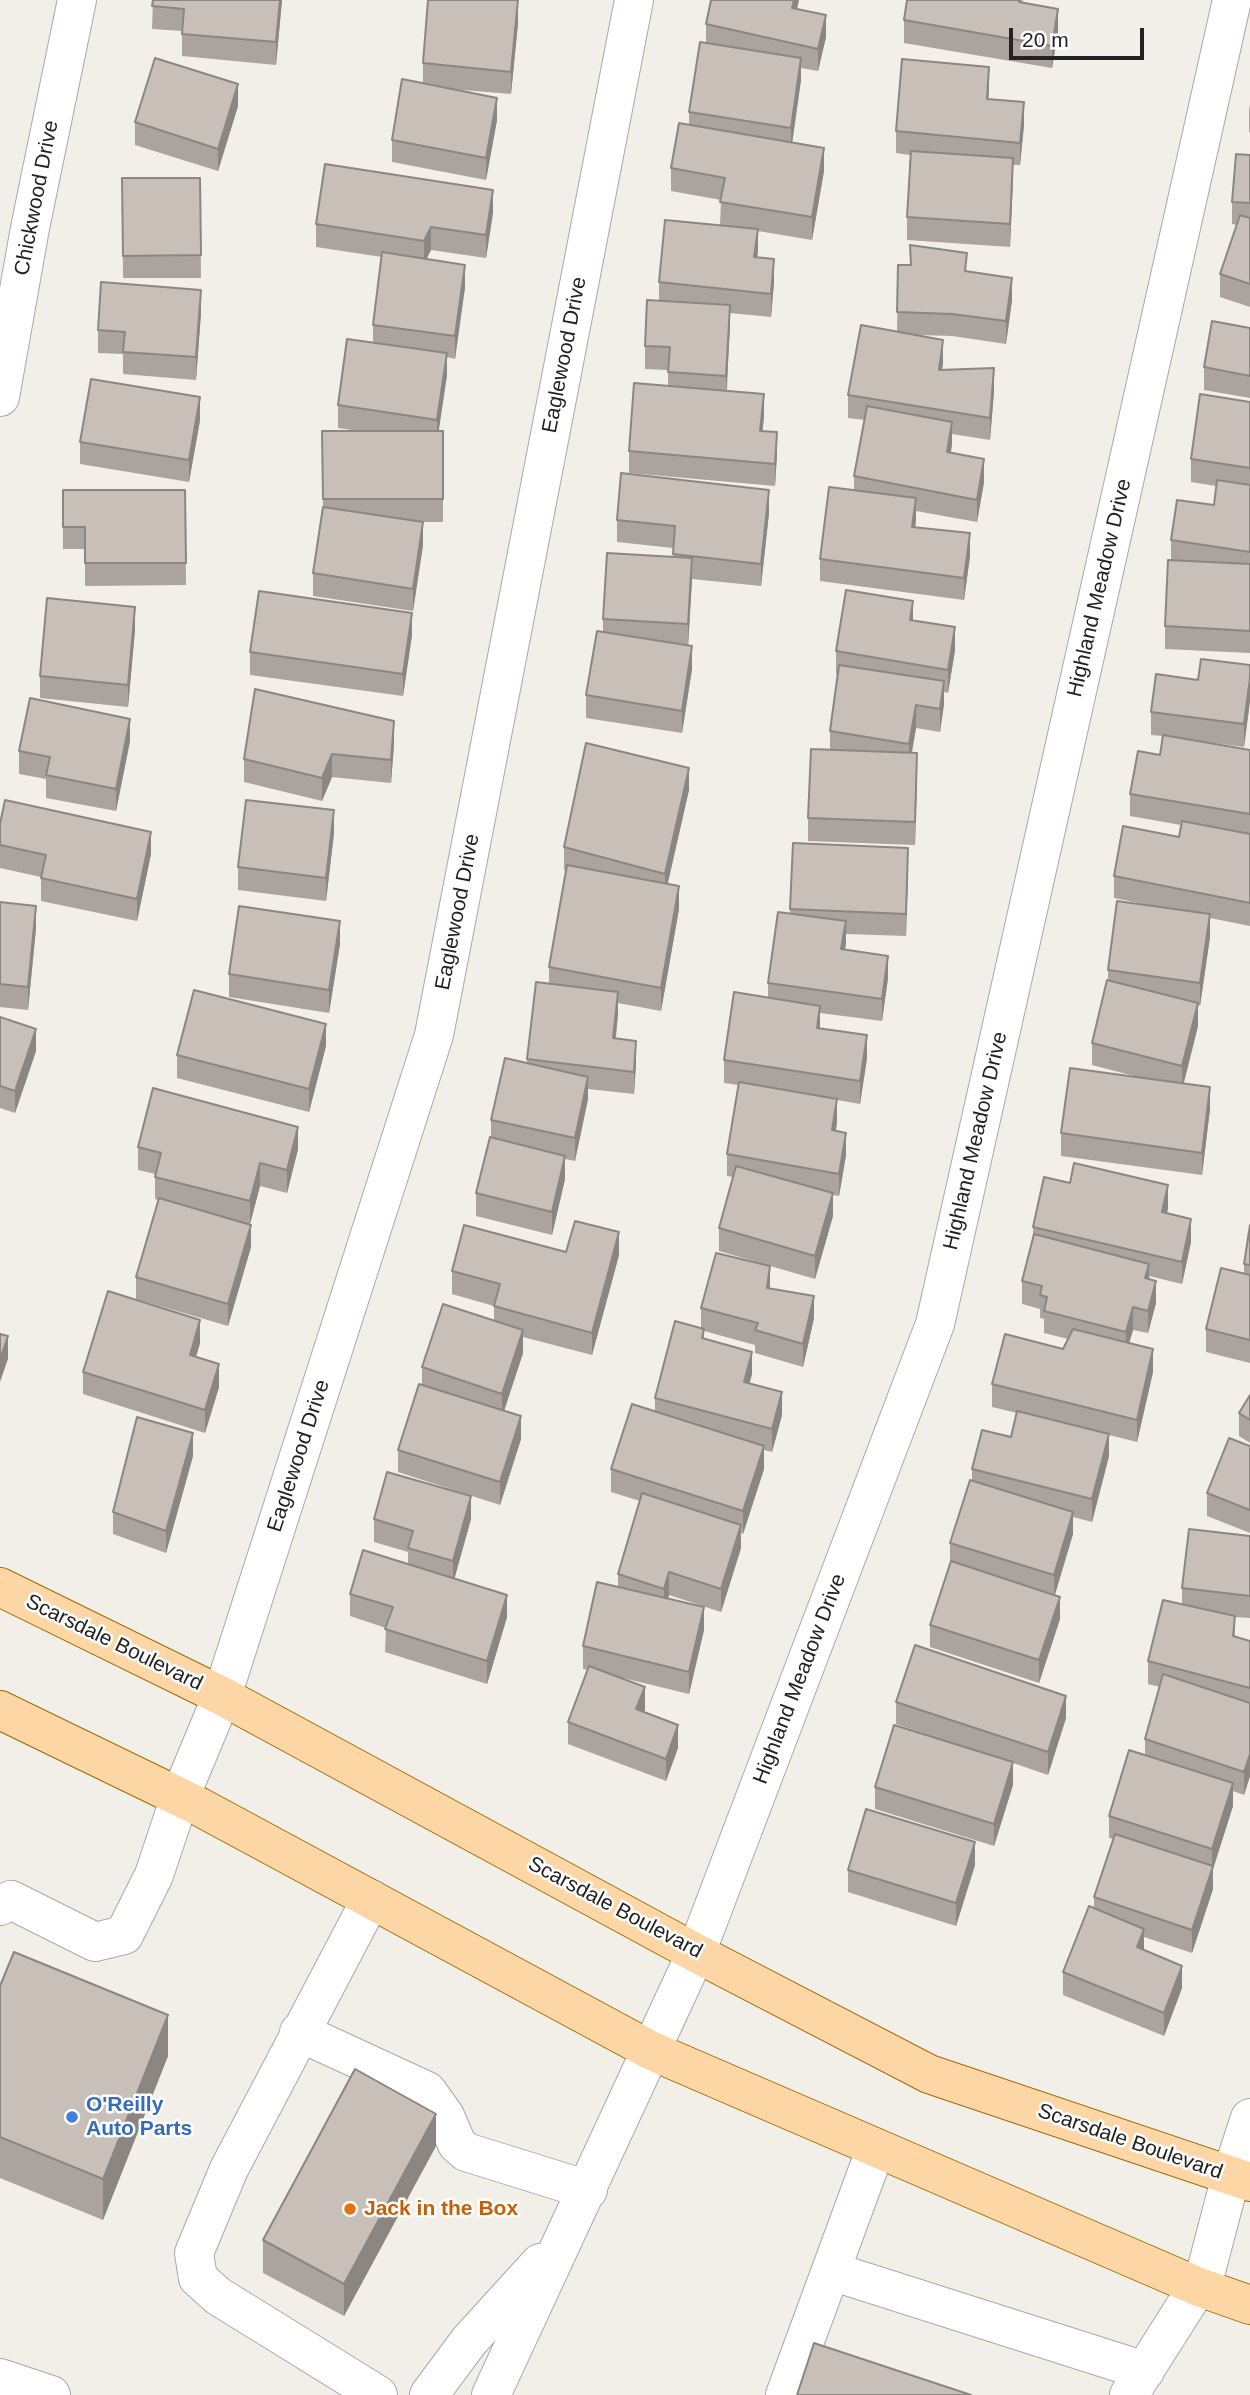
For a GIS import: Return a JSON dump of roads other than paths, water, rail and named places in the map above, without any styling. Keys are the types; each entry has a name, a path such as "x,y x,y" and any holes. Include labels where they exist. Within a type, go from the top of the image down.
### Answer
{"main road":[{"name":"Scarsdale Boulevard","path":"0,1587 222,1696 696,1953 929,2074 1240,2179"},
{"path":"0,1710 180,1797 652,2051 1199,2287 1250,2305"}],"street":[{"name":"Chickwood Drive","path":"0,397 15,223 77,0"},
{"name":"Eaglewood Drive","path":"0,1906 11,1900 95,1942 124,1935 154,1875 180,1797 222,1696 434,1035 634,0"},
{"name":"Highland Meadow Drive","path":"491,2395 696,1953 935,1324 1232,0"},
{"path":"371,1899 229,2169 194,2253 198,2278 218,2296 378,2395"},
{"path":"299,2032 427,2091 444,2116 457,2144 466,2152 588,2190"},
{"path":"831,2271 1137,2383 1199,2287 1240,2179 1250,2118"},
{"path":"785,2395 876,2147"},
{"name":"Highland Meadow Drive","path":"429,2395 469,2341 567,2233"},
{"path":"0,2378 51,2395"}],"place":[{"name":"O'Reilly Auto Parts","path":"72,2117"},
{"name":"Jack in the Box","path":"350,2209"}]}
